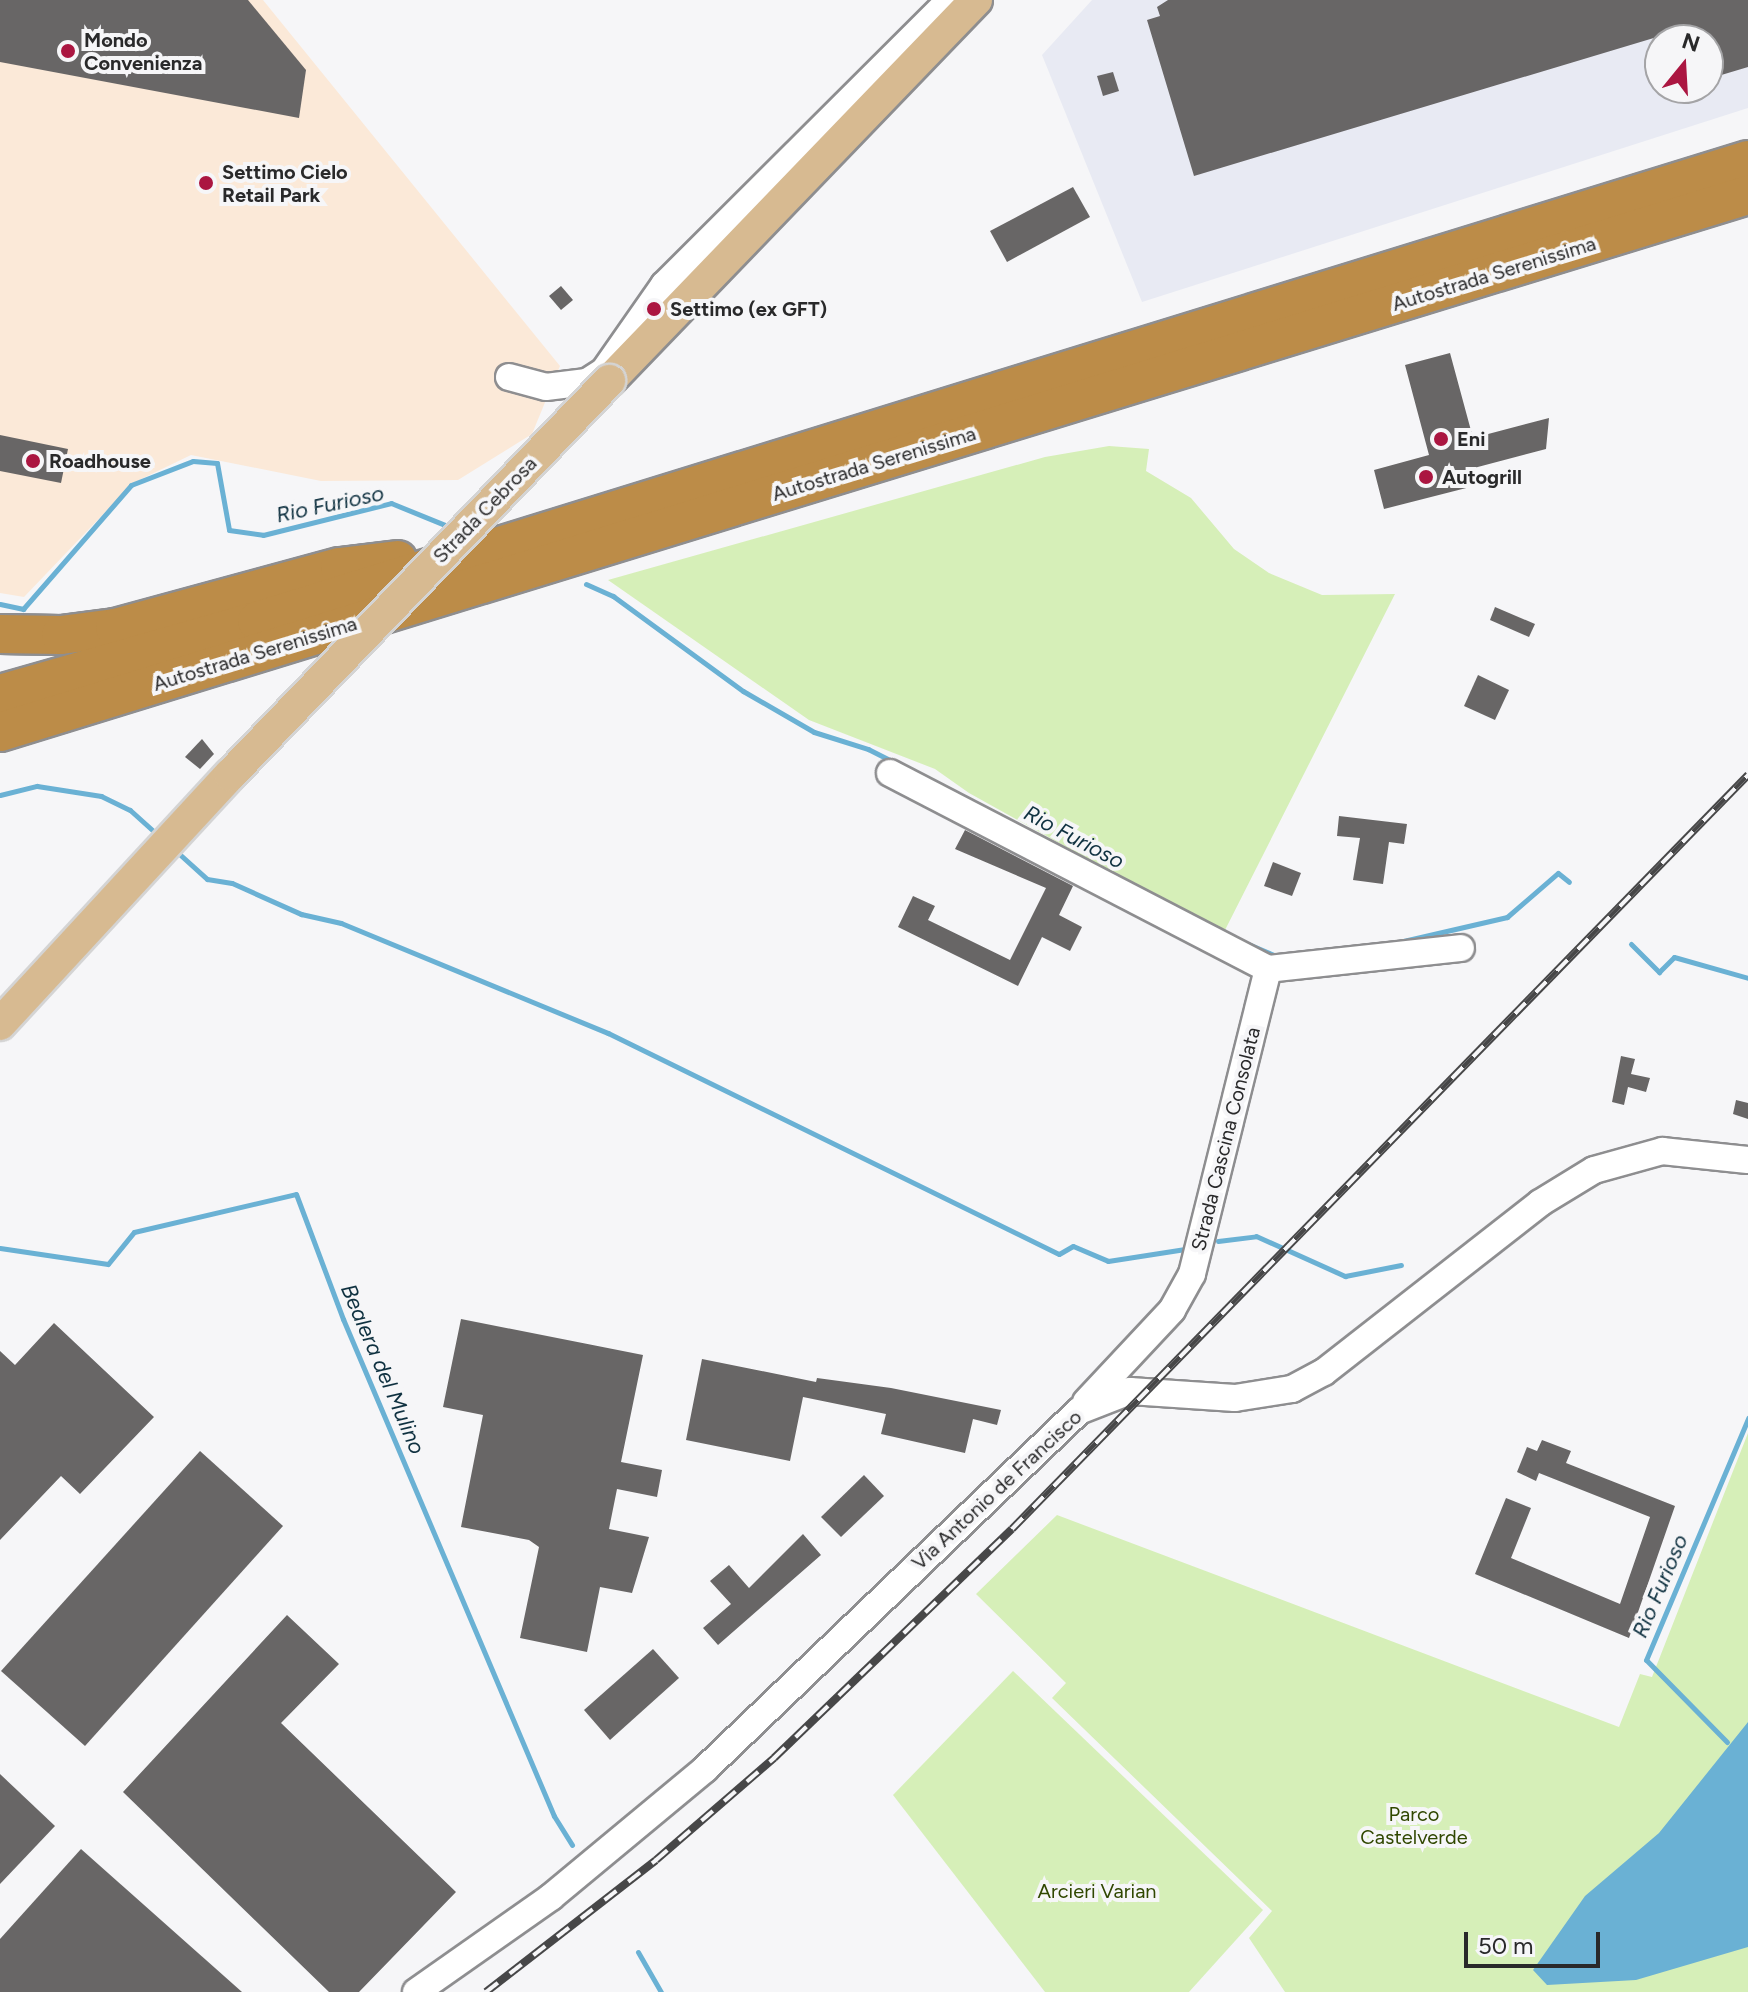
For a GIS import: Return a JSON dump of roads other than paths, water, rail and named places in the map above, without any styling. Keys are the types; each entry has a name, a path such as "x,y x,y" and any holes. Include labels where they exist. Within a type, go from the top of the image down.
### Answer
{"highway":[{"name":"Autostrada Serenissima","path":"0,694 485,551 1748,160"},
{"name":"Autostrada Serenissima","path":"0,732 1748,195"},
{"path":"0,634 61,635 115,628 340,567 485,551"}],"main road":[{"name":"Strada Cebrosa","path":"0,1024 230,775 976,0"}],"street":[{"path":"509,377 546,387 587,382 604,371 658,292 950,0"},
{"path":"909,71 916,33"},
{"path":"890,773 1268,969 1461,948"},
{"name":"Strada Cascina Consolata","path":"1079,1411 1172,1310 1192,1274 1268,969"},
{"name":"Via Antonio de Francisco","path":"416,1992 551,1897 705,1769 1079,1411 1130,1391 1235,1398 1292,1389 1324,1372 1540,1203 1594,1170 1662,1151 1748,1160"}],"water":[{"path":"1748,1722 1748,1947 1636,1980 1547,1985 1533,1970 1585,1896 1659,1833"}],"waterway":[{"name":"Rio Furioso","path":"0,604 23,609 131,485 193,461 217,463 229,530 263,535 391,503 445,525"},
{"name":"Rio Furioso","path":"586,584 613,596 743,691 814,732 868,749 951,791"},
{"path":"0,795 37,786 101,796 130,810 160,837"},
{"path":"176,851 207,879 232,883 301,914 341,923 608,1033 1059,1254 1073,1246 1108,1261 1185,1249"},
{"name":"Rio Furioso","path":"1399,942 1507,917 1558,873 1569,882"},
{"name":"Rio Furioso","path":"1248,944 1279,957"},
{"name":"Rio Furioso","path":"1631,944 1659,972 1674,957 1748,978"},
{"name":"Bealera del Mulino","path":"0,1248 108,1264 134,1232 296,1194 343,1319 554,1816 572,1845"},
{"name":"Rio Furioso","path":"1218,1241 1256,1236 1345,1276 1401,1265"},
{"name":"Rio Furioso","path":"1727,1742 1646,1660 1748,1418"},
{"name":"Bealera del Mulino","path":"638,1952 661,1992"}],"railway":[{"path":"486,1992 656,1860 774,1758 1012,1529 1748,775"}],"place":[{"name":"Mondo Convenienza","path":"68,51"},
{"name":"Settimo Cielo Retail Park","path":"206,183"},
{"name":"Settimo (ex GFT)","path":"654,309"},
{"name":"Eni","path":"1441,439"},
{"name":"Roadhouse","path":"33,461"},
{"name":"Autogrill","path":"1426,477"}],"park label":[{"name":"Parco Castelverde","path":"1414,1826"},
{"name":"Arcieri Varian","path":"1097,1891"}]}
